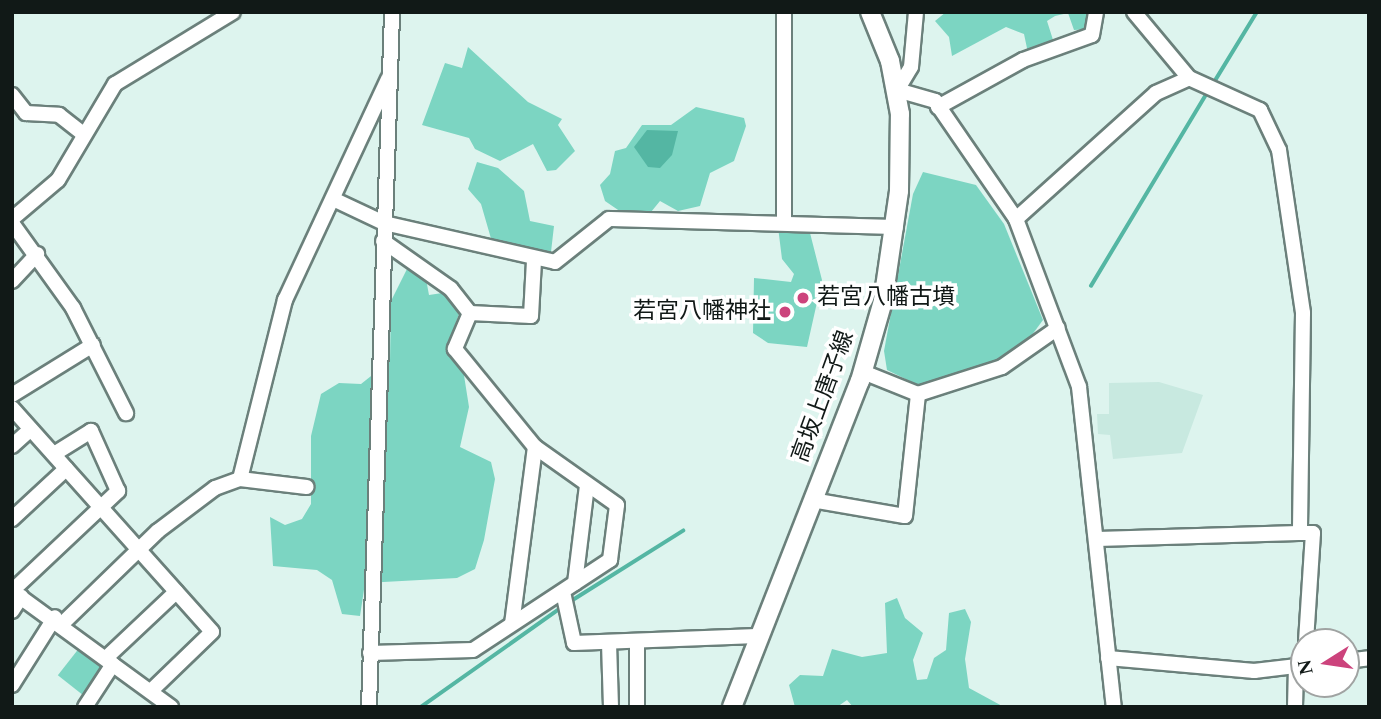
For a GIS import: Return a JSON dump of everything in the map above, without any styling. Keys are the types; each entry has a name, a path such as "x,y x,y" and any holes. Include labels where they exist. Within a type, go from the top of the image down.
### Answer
{"main road":[{"name":"高坂上唐子線","path":"732,707 757,636 863,372 896,227 902,152 897,90 870,12"}],"street":[{"path":"369,707 392,12"},
{"path":"784,12 784,223"},
{"path":"938,107 1023,60 1092,35 1096,12"},
{"path":"1134,12 1189,78 1260,110 1279,150 1303,313 1300,533"},
{"path":"126,412 93,345 37,254 12,221 58,180 81,132 132,69 227,13"},
{"path":"921,14 911,66 897,90 926,95 938,107 1016,219 1079,387 1114,707"},
{"path":"240,479 285,300 389,78"},
{"path":"1016,219 1156,93 1189,78"},
{"path":"12,95 26,113 58,115 81,132"},
{"path":"333,199 384,223 534,260 555,262 609,219 896,227"},
{"path":"383,241 451,289 470,313 531,316 534,260"},
{"path":"12,281 37,254"},
{"path":"370,653 473,650 610,560 617,505 535,447 455,349 470,313"},
{"path":"863,372 918,394 1002,367 1058,328"},
{"path":"12,395 93,345"},
{"path":"812,500 905,516 918,394"},
{"path":"12,408 212,632 151,691"},
{"path":"12,446 31,429"},
{"path":"12,611 15,593 118,491 91,431 54,454"},
{"path":"512,623 535,447"},
{"path":"12,519 66,469"},
{"path":"12,685 59,620 201,496 240,479 307,487"},
{"path":"587,485 569,588 574,643 757,636"},
{"path":"1096,539 1313,533 1307,628"},
{"path":"85,707 110,660 176,592"},
{"path":"15,593 59,620 170,707"},
{"path":"637,642 637,707"},
{"path":"608,643 611,707"},
{"path":"1108,658 1254,671 1290,667"}],"shaded area":[{"path":"946,12 1093,12 1090,29 1074,30 1068,13 1047,21 1054,43 1028,53 1024,34 1006,27 952,56 949,37 935,21"},
{"path":"468,47 528,102 562,119 558,125 575,151 556,170 547,171 533,144 500,161 475,149 469,138 422,125 445,63 462,68"},
{"path":"696,107 744,118 746,126 734,161 710,173 700,206 678,211 660,201 651,212 624,214 605,201 600,185 610,174 615,151 626,148 642,125 671,125"},
{"path":"647,130 678,131 672,155 660,168 648,167 634,147"},
{"path":"477,162 498,168 524,191 530,221 554,226 551,252 492,242 481,204 468,189"},
{"path":"923,172 976,185 1004,224 1043,320 1026,343 1003,358 922,387 887,370 884,351 913,194"},
{"path":"778,227 809,229 822,280 807,347 768,343 753,333 754,278 791,282 794,274 782,259"},
{"path":"409,265 426,279 429,295 449,292 460,311 449,342 463,369 469,407 460,447 491,462 495,479 484,540 475,569 457,578 365,583 360,616 342,614 332,580 317,570 273,566 270,517 285,525 302,519 311,504 311,436 321,394 339,383 361,384 390,361 391,301"},
{"path":"1159,382 1203,395 1182,453 1113,459 1110,435 1098,434 1097,414 1109,414 1109,383"},
{"path":"897,598 905,618 923,633 913,660 917,680 927,679 934,658 946,650 949,613 965,609 971,622 965,659 969,688 1004,707 853,707 847,700 837,707 795,707 789,685 800,675 823,676 832,649 862,657 887,653 885,603"},
{"path":"80,647 104,666 82,694 58,675"}],"waterway":[{"path":"1213,84 1257,12"},
{"path":"1091,286 1209,90"},
{"path":"568,603 683,531"},
{"path":"421,707 562,607"}],"place":[{"name":"若宮八幡古墳","path":"803,298"},
{"name":"若宮八幡神社","path":"785,312"}]}
